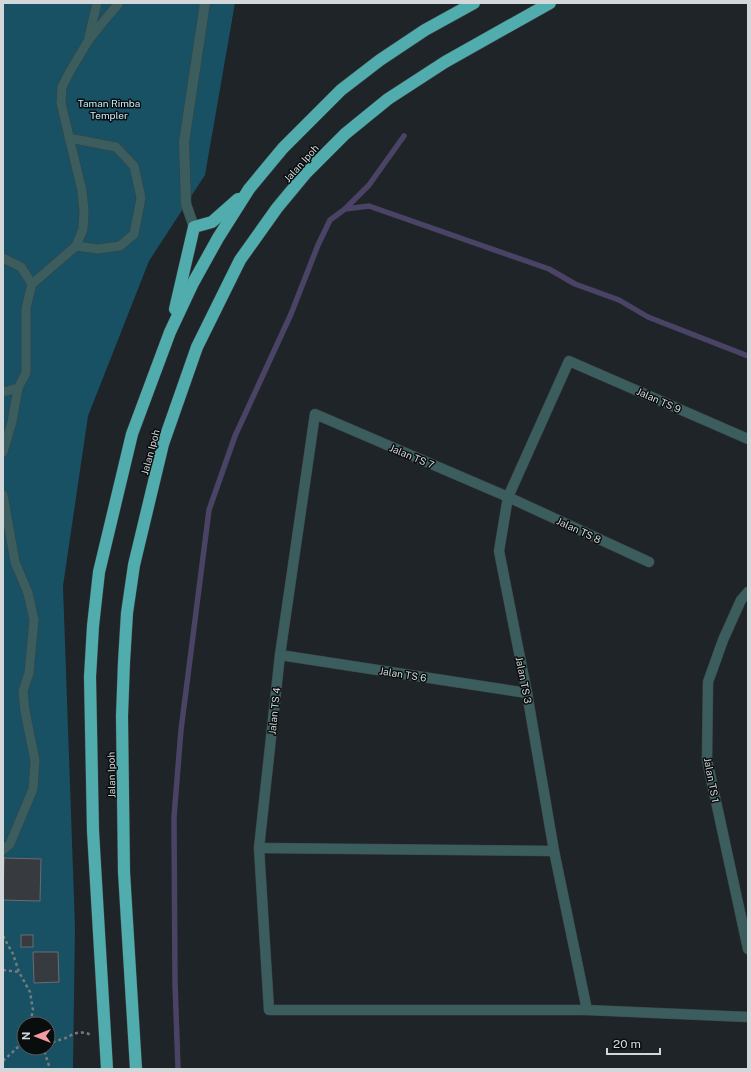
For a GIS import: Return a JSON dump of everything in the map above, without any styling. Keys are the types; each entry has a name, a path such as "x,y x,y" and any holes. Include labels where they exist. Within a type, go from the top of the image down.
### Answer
{"highway":[{"name":"Jalan Ipoh","path":"107,1069 93,831 90,677 93,626 99,572 132,434 170,332 197,276 218,238 249,189 283,148 341,90 380,60 425,30 474,3"},
{"name":"Jalan Ipoh","path":"136,1069 124,872 122,716 126,614 134,565 164,444 197,347 240,260 277,208 306,173 345,134 388,99 445,62 550,3"},
{"path":"170,332 194,227 212,222 249,189"}],"street":[{"path":"194,227 186,204 184,142 205,3"},
{"name":"Jalan TS 9","path":"569,361 748,439"},
{"name":"Jalan TS 3","path":"569,361 508,497 499,551 527,693 554,851 587,1010"},
{"name":"Jalan TS 7","path":"315,414 508,497"},
{"name":"Jalan TS 4","path":"315,414 280,655 259,848 269,1010 587,1010"},
{"name":"Jalan TS 8","path":"508,497 649,562"},
{"name":"Jalan TS 1","path":"748,592 741,600 723,640 708,682 707,760 748,949"},
{"name":"Jalan TS 6","path":"280,655 527,693"},
{"path":"259,848 554,851"},
{"path":"587,1010 748,1017"}],"lane":[{"path":"88,41 97,3"},
{"path":"3,452 12,422 18,388 26,373 26,308 32,284 76,246 83,229 84,211 82,191 61,103 62,87 88,41 119,3"},
{"path":"69,138 116,147 134,166 141,198 134,234 120,246 98,249 76,246"},
{"path":"3,258 21,267 32,284"},
{"path":"3,392 18,388"},
{"path":"3,495 15,562 28,593 34,620 29,673 23,691 25,710 35,761 33,789 10,844 3,850"}],"path":[{"path":"3,936 13,954 19,972 30,992 33,1010 32,1016"},
{"path":"3,970 19,972"},
{"path":"56,1041 63,1039 72,1034 86,1032 106,1043"},
{"path":"3,1061 16,1049"},
{"path":"48,1056 50,1069"}],"green space":[{"name":"Taman Rimba Templer","path":"3,3 235,3 205,175 149,261 88,416 63,586 75,927 73,1069 3,1069"}],"building":[{"path":"4,858 41,859 40,901 3,900"},
{"path":"21,935 33,935 33,947 21,947"},
{"path":"33,952 58,952 59,982 34,983"}],"waterway":[{"path":"345,209 369,185 404,136"},
{"path":"178,1069 175,983 174,817 181,730 209,510 235,436 291,314 318,245 330,220 345,209 369,206 549,269 575,284 619,300 648,317 748,356"}]}
